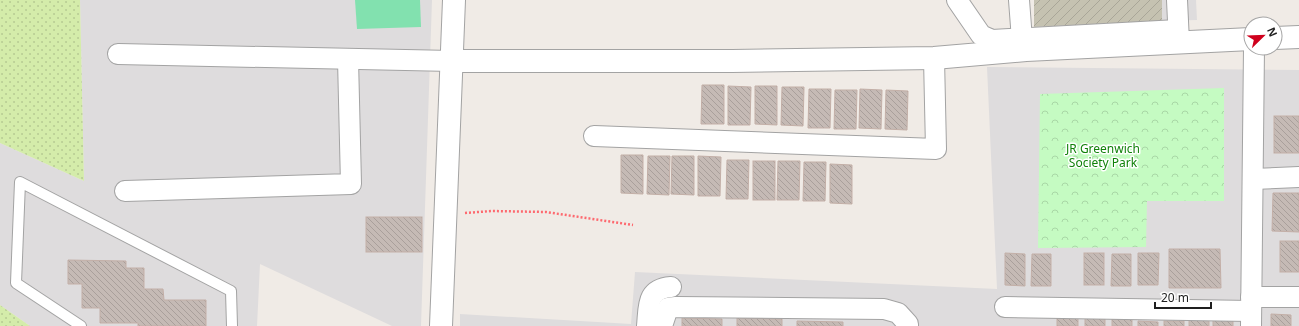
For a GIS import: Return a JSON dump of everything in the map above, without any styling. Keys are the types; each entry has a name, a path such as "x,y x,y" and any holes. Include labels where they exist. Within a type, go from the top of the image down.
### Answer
{"street":[{"path":"442,326 454,0"},
{"path":"956,0 981,35 992,40 1178,36 1243,39"},
{"path":"1019,0 1022,40"},
{"path":"1177,0 1178,36"},
{"path":"118,54 452,61 732,61 934,58 1178,36"},
{"path":"1283,38 1299,37"},
{"path":"1251,311 1254,56"},
{"path":"125,191 351,184 348,58"},
{"path":"594,136 936,148 934,58"},
{"path":"1253,179 1299,178"},
{"path":"647,326 649,303 654,292 660,288 671,287"},
{"path":"1005,307 1251,311 1299,297"},
{"path":"662,326 668,308 676,307 884,309 898,313 908,324 908,326"}],"lane":[{"path":"81,326 16,283 20,182 231,291 232,326"}],"path":[{"path":"446,211 546,212 633,225"}],"shaded area":[{"path":"80,0 432,0 421,326 392,326 260,264 257,326 30,326 0,305 0,143 84,181"},
{"path":"1034,0 1162,0 1162,21 1034,27"},
{"path":"1162,0 1196,0 1197,20 1162,21"},
{"path":"987,67 1299,70 1299,326 460,326 460,314 631,324 635,272 997,289"}],"green space":[{"path":"0,0 80,0 84,181 0,143"},
{"path":"355,0 420,0 421,27 357,29"},
{"name":"JR Greenwich Society Park","path":"1224,88 1224,201 1147,201 1146,247 1038,248 1040,94"},
{"path":"0,305 30,326 0,326"}],"building":[{"path":"702,85 724,85 724,124 701,124"},
{"path":"728,86 751,87 750,125 728,125"},
{"path":"755,86 777,86 777,125 755,124"},
{"path":"782,87 804,87 803,126 781,125"},
{"path":"809,89 831,89 830,128 808,128"},
{"path":"860,89 882,90 881,129 859,128"},
{"path":"835,90 857,90 856,129 834,129"},
{"path":"886,90 908,91 907,130 885,129"},
{"path":"1274,116 1299,116 1299,153 1274,153"},
{"path":"621,155 643,155 643,194 621,193"},
{"path":"648,156 670,156 669,195 647,194"},
{"path":"672,156 694,156 694,195 671,194"},
{"path":"698,156 721,157 720,196 698,196"},
{"path":"727,160 749,160 748,199 726,199"},
{"path":"753,161 775,161 775,200 753,200"},
{"path":"778,161 800,161 799,200 777,200"},
{"path":"804,162 826,162 825,201 803,201"},
{"path":"830,164 852,165 852,204 830,203"},
{"path":"1273,193 1299,193 1299,232 1272,231"},
{"path":"366,217 422,217 422,252 366,252"},
{"path":"1280,241 1299,241 1299,272 1280,272"},
{"path":"1169,249 1220,249 1221,288 1169,288"},
{"path":"1005,253 1025,254 1025,286 1005,285"},
{"path":"1084,253 1104,253 1104,285 1084,285"},
{"path":"1138,253 1159,253 1158,285 1138,285"},
{"path":"1032,254 1051,254 1051,286 1031,286"},
{"path":"1112,254 1131,254 1131,286 1111,286"},
{"path":"68,260 126,261 126,268 144,268 144,289 163,289 164,300 206,300 206,326 138,326 138,323 100,323 100,308 82,308 82,284 68,284"},
{"path":"1271,314 1291,315 1291,326 1271,326"},
{"path":"1085,317 1105,318 1105,326 1085,326"},
{"path":"682,318 722,319 722,326 682,326"},
{"path":"737,318 782,319 782,326 737,326"},
{"path":"1057,318 1078,318 1078,326 1057,326"},
{"path":"1112,319 1132,319 1132,326 1112,326"},
{"path":"1189,320 1209,320 1209,326 1189,326"},
{"path":"1213,320 1233,321 1233,326 1213,326"},
{"path":"797,321 843,322 843,326 797,326"},
{"path":"1138,321 1158,322 1158,326 1138,326"},
{"path":"1164,321 1184,321 1184,326 1164,326"}]}
